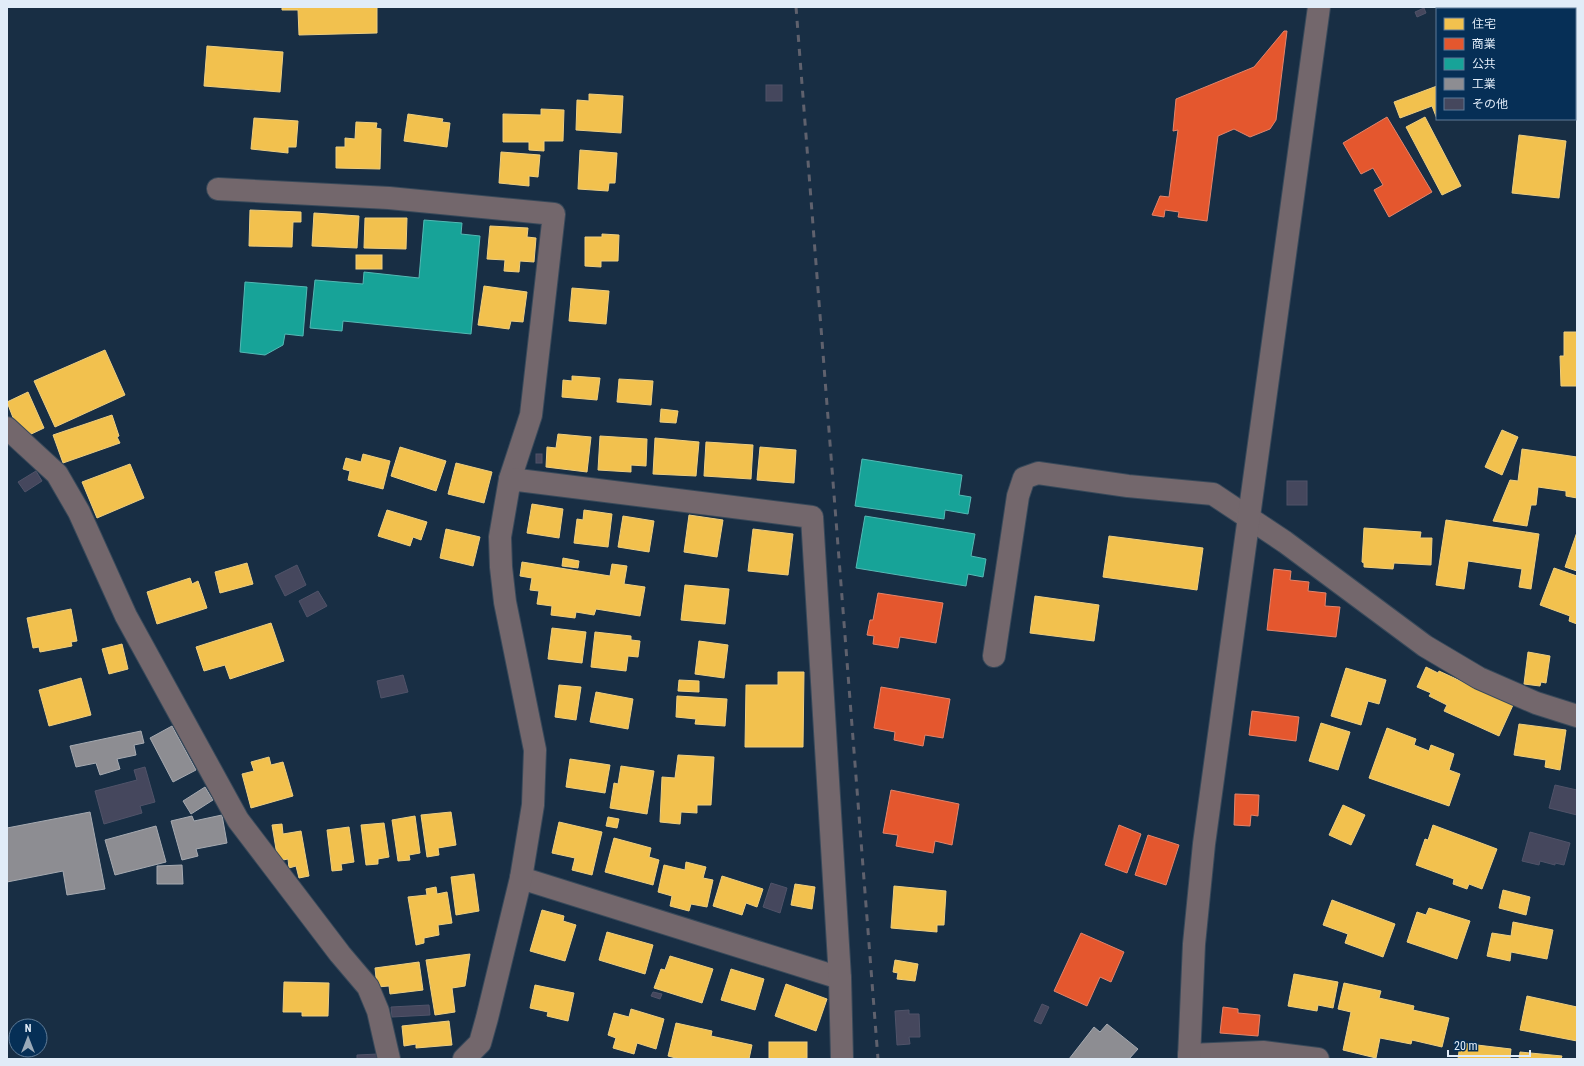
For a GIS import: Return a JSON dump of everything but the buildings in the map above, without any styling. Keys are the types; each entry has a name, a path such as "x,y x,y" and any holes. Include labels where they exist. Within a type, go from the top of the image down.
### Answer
{"street":[{"path":"1318,1059 1264,1052 1189,1057 1194,944 1204,844 1319,7"},
{"path":"218,189 389,198 554,214 531,415 510,479 500,537 501,567 505,602 535,750 533,806 521,878 480,1043 464,1059"},
{"path":"7,428 57,474 79,512 126,616 238,820 340,954 368,987 378,1011 389,1059"},
{"path":"994,656 1018,496 1024,478 1038,473 1128,486 1213,494 1285,542 1432,650 1479,678 1536,703 1577,716"},
{"path":"510,479 812,517 840,978 842,1059"},
{"path":"521,878 840,978"}],"railway":[{"path":"796,7 878,1059"}]}
